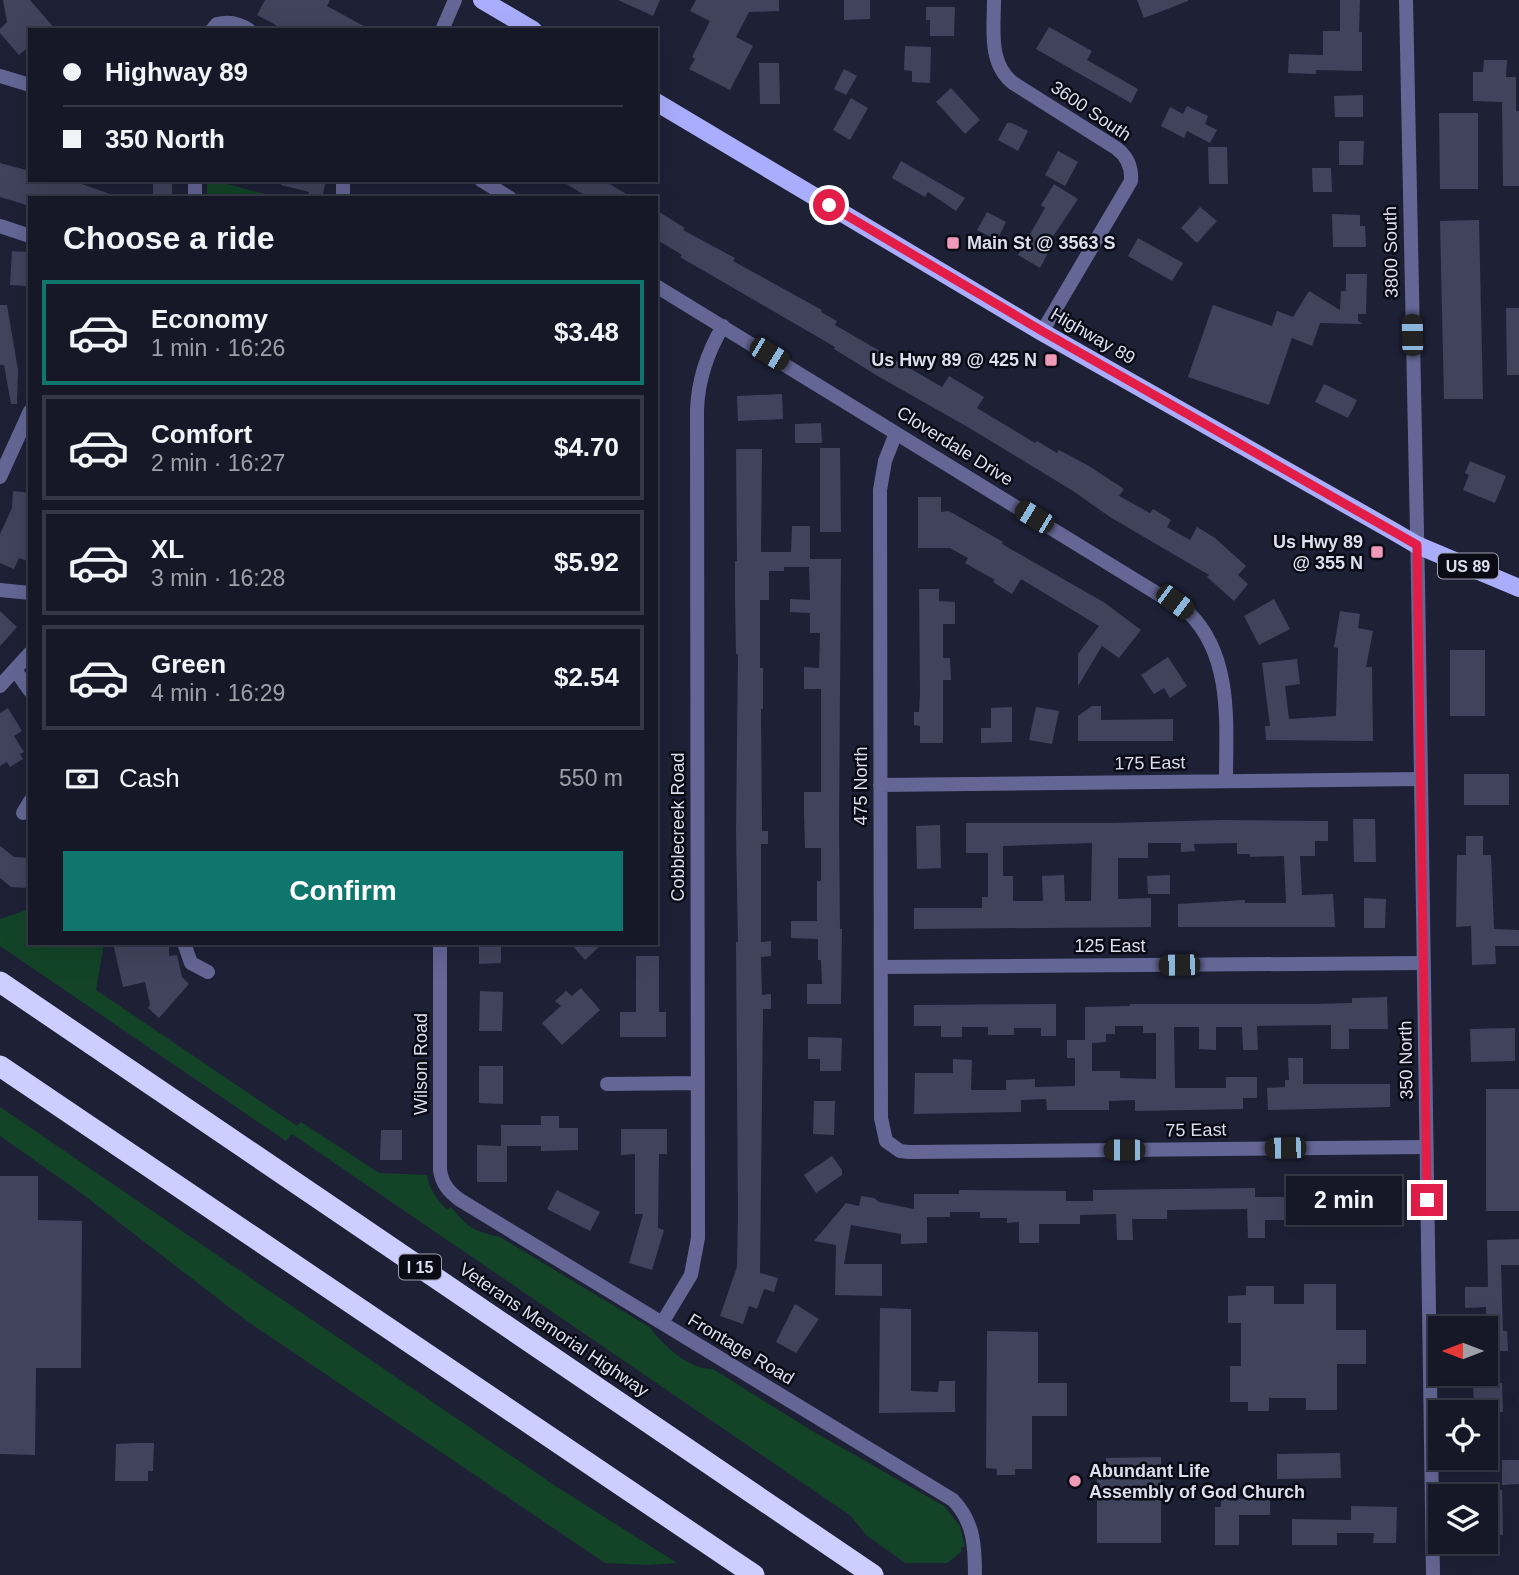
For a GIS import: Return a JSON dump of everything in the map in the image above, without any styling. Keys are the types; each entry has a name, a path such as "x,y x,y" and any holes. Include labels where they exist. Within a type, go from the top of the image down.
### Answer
{"highway":[{"name":"Veterans Memorial Highway","path":"0,982 873,1575"},
{"path":"0,1066 754,1575"}],"main road":[{"path":"482,0 530,28"},
{"name":"Highway 89","path":"658,104 1042,331 1417,545 1519,587"}],"street":[{"path":"443,28 455,0"},
{"name":"3600 South","path":"993,0 994,48 1002,72 1013,83 1116,148 1125,157 1131,175 1131,181 1042,331"},
{"name":"3800 South","path":"1406,0 1417,545"},
{"path":"215,27 237,24 245,28"},
{"path":"0,75 28,84"},
{"path":"484,182 507,196"},
{"path":"0,226 28,235"},
{"name":"Cloverdale Drive","path":"658,287 1175,602 1198,621 1216,654 1223,679 1226,781"},
{"name":"Cobblecreek Road","path":"662,1323 687,1285 697,1251 697,410 699,385 707,357 723,326"},
{"path":"0,477 28,415"},
{"name":"475 North","path":"887,1141 883,1135 881,1118 880,490 885,461 896,433"},
{"name":"350 North","path":"1417,545 1433,1575"},
{"path":"0,590 28,593"},
{"path":"0,686 28,656"},
{"path":"16,671 28,688"},
{"name":"175 East","path":"880,785 1420,779"},
{"path":"185,945 191,963 208,972"},
{"name":"Wilson Road","path":"440,945 440,1170 444,1184"},
{"name":"125 East","path":"881,967 1423,964"},
{"path":"607,1084 698,1083"},
{"name":"75 East","path":"887,1141 900,1151 909,1152 1426,1147"},
{"name":"Frontage Road","path":"444,1184 460,1200 953,1500 965,1515 973,1533 975,1575"}],"green space":[{"path":"207,182 220,182 272,196 207,196"},
{"path":"28,910 28,945 104,945 96,990 297,1126 301,1122 379,1173 427,1175 440,1202 447,1210 451,1207 472,1228 500,1237 649,1327 686,1361 713,1369 809,1429 944,1506 960,1526 965,1547 961,1547 961,1552 947,1563 905,1563 866,1535 851,1516 292,1134 286,1141 0,946 0,919"},
{"path":"0,1107 557,1487 677,1563 605,1563 247,1321 77,1190 0,1136"}],"building":[{"path":"3,0 30,0 54,28 28,28 28,48 19,55 0,33 0,29 7,22"},
{"path":"265,0 330,0 327,6 367,28 281,28 257,15"},
{"path":"618,0 660,0 653,16"},
{"path":"696,0 779,0 779,11 749,12 736,37 753,46 730,90 689,69 710,21 690,11"},
{"path":"844,0 870,0 870,19 844,20"},
{"path":"1137,0 1188,0 1188,1 1144,18"},
{"path":"1340,0 1360,0 1362,71 1316,70 1316,74 1288,73 1289,54 1323,55 1323,31 1340,31"},
{"path":"926,7 955,7 954,36 930,36 930,20 926,20"},
{"path":"1049,27 1092,51 1087,60 1138,89 1131,103 1036,49"},
{"path":"905,46 931,47 930,83 912,82 912,71 904,70"},
{"path":"1484,60 1507,60 1506,77 1516,77 1519,186 1503,186 1502,102 1473,101 1473,72 1483,72"},
{"path":"759,63 779,63 780,104 760,104"},
{"path":"844,69 857,76 846,95 834,89"},
{"path":"951,88 980,120 965,134 936,102"},
{"path":"1363,95 1363,117 1335,117 1334,96"},
{"path":"851,98 868,108 850,140 833,130"},
{"path":"1187,106 1208,116 1205,124 1217,130 1210,143 1187,131 1184,138 1161,126 1170,107 1183,114"},
{"path":"1439,113 1478,113 1478,189 1440,189"},
{"path":"1007,123 1028,131 1018,151 998,140"},
{"path":"1339,141 1364,141 1363,165 1339,165"},
{"path":"1208,147 1227,147 1228,184 1209,184"},
{"path":"1058,151 1078,162 1065,186 1045,175"},
{"path":"901,161 965,198 956,211 928,192 925,197 892,178"},
{"path":"0,163 28,170 28,182 76,182 113,195 28,196 28,205 0,197"},
{"path":"1312,168 1331,168 1332,192 1313,192"},
{"path":"153,182 172,182 172,196 153,196"},
{"path":"281,182 326,182 322,196 308,196 309,192 281,185"},
{"path":"563,182 606,182 630,196 586,196"},
{"path":"1054,184 1078,199 1046,247 1050,249 1040,268 1018,255 1045,208 1041,205"},
{"path":"1200,207 1217,221 1197,243 1181,228"},
{"path":"658,211 685,228 683,230 735,258 733,261 822,310 821,312 837,321 835,325 942,387 949,376 984,397 977,408 1035,443 1037,441 1057,453 1059,450 1089,466 1124,489 1119,496 1150,513 1153,509 1171,520 1167,527 1190,540 1197,527 1215,538 1246,566 1238,575 1248,584 1234,601 1207,577 1209,575 1110,517 1073,491 966,426 881,378 834,349 835,347 680,257 682,255 658,240"},
{"path":"987,212 1006,222 997,240 977,230"},
{"path":"1332,214 1360,215 1360,226 1365,226 1366,247 1333,247"},
{"path":"1479,220 1483,399 1444,399 1440,221"},
{"path":"1138,238 1183,263 1172,281 1128,256"},
{"path":"12,251 28,252 28,286 10,285"},
{"path":"1346,274 1367,274 1366,314 1358,314 1358,321 1363,324 1320,323 1312,346 1292,338 1269,405 1188,377 1213,305 1272,326 1277,311 1293,317 1309,291 1340,310 1341,291 1346,291"},
{"path":"0,305 7,305 18,370 17,404 11,404 4,365 0,365"},
{"path":"1506,308 1519,308 1519,375 1507,375"},
{"path":"1324,384 1357,400 1348,418 1315,402"},
{"path":"782,394 783,419 738,421 737,396"},
{"path":"821,423 822,443 795,443 795,424"},
{"path":"820,448 840,448 841,532 820,532"},
{"path":"736,449 762,449 761,552 791,552 792,526 810,526 810,559 841,559 841,1004 807,1004 807,984 822,984 818,939 791,938 791,921 817,921 817,881 821,881 821,848 805,848 804,813 804,792 821,792 821,689 804,689 804,667 819,668 820,633 810,633 810,613 790,612 790,599 810,600 809,567 784,567 784,571 769,571 769,600 760,600 760,668 763,668 762,831 768,831 768,844 761,844 761,942 771,941 771,956 761,957 762,995 771,994 771,1009 763,1009 760,1273 778,1278 774,1292 764,1289 757,1309 749,1306 743,1324 720,1316 737,1267 738,1215"},
{"path":"1470,461 1506,476 1495,503 1463,490 1469,475 1465,473"},
{"path":"13,491 28,493 28,561 19,558 14,569 0,563 0,534 12,508"},
{"path":"918,497 941,497 941,512 949,511 1003,542 1002,544 1105,603 1141,630 1119,658 1102,646 1078,686 1078,654 1099,626 1021,579 1012,594 993,582 995,580 965,563 968,558 950,548 918,548"},
{"path":"919,589 939,589 939,601 955,602 955,624 943,624 943,658 950,658 951,680 943,680 943,743 920,743 920,726 914,725 914,712 919,712 920,693"},
{"path":"1274,599 1290,629 1259,645 1244,616"},
{"path":"0,611 17,627 0,646"},
{"path":"1340,611 1360,614 1358,628 1373,631 1366,667 1372,667 1373,741 1266,740 1265,726 1270,726 1262,663 1297,659 1300,684 1285,686 1289,719 1336,716 1338,648 1334,647"},
{"path":"1450,650 1485,650 1485,716 1450,716"},
{"path":"1168,657 1187,686 1170,698 1164,688 1154,694 1141,675"},
{"path":"1092,706 1101,706 1101,720 1173,719 1173,741 1078,741 1078,716"},
{"path":"1012,707 1012,742 981,743 981,728 991,728 991,708"},
{"path":"1036,707 1059,711 1052,744 1029,740"},
{"path":"8,708 22,731 14,736 24,752 20,754 23,759 10,767 7,762 0,766 0,713"},
{"path":"1464,774 1509,774 1509,805 1464,805"},
{"path":"1353,819 1375,819 1376,862 1354,862"},
{"path":"1328,821 1328,841 1315,841 1315,856 1300,856 1302,895 1333,894 1335,927 1178,927 1178,904 1245,900 1245,903 1286,903 1284,856 1250,857 1250,854 1237,854 1237,843 1194,844 1195,851 1181,852 1181,843 1148,843 1148,858 1118,858 1118,899 1151,898 1151,927 914,929 914,908 982,908 982,897 988,897 988,853 966,853 966,823","holes":["1092,843 1091,901 1065,901 1064,875 1042,876 1043,901 1013,901 1013,876 1003,876 1003,846"]},
{"path":"940,825 941,868 917,869 916,826"},
{"path":"1466,836 1483,836 1483,855 1491,855 1494,929 1519,930 1519,946 1495,946 1496,964 1472,965 1471,926 1456,927 1457,855 1466,855"},
{"path":"0,846 14,857 28,858 28,888 11,887 0,878"},
{"path":"1170,875 1170,894 1148,894 1147,876"},
{"path":"1364,898 1386,899 1385,928 1364,928"},
{"path":"113,945 169,945 169,956 177,955 182,977 189,984 159,1018 148,1008 150,1005 145,982 123,987"},
{"path":"479,945 501,945 501,963 479,964"},
{"path":"572,945 601,945 585,960"},
{"path":"636,956 659,956 659,1012 666,1012 666,1037 620,1037 620,1012 636,1012"},
{"path":"581,988 600,1010 562,1045 542,1023 561,1006 555,1001 566,991 572,996"},
{"path":"480,991 503,992 502,1031 479,1031"},
{"path":"1387,997 1388,1029 1349,1029 1349,1049 1331,1049 1331,1025 1257,1026 1258,1050 1243,1050 1242,1027 1216,1027 1216,1050 1199,1049 1199,1027 1174,1027 1175,1088 1226,1088 1226,1077 1257,1077 1257,1098 1243,1098 1243,1109 1135,1111 1135,1100 1109,1101 1109,1110 1047,1110 1046,1099 1021,1100 1021,1112 914,1114 915,1073 953,1073 953,1059 972,1060 971,1090 1006,1090 1006,1080 1035,1079 1035,1087 1075,1086 1075,1058 1067,1058 1067,1040 1085,1040 1085,1007 1130,1004 1352,1003 1352,998","holes":["1115,1026 1143,1026 1143,1033 1156,1033 1156,1079 1120,1078 1120,1071 1092,1071 1092,1043 1106,1042 1106,1034 1115,1034"]},
{"path":"1056,1004 1056,1036 1041,1036 1041,1028 1014,1028 1014,1035 988,1035 988,1027 962,1027 962,1037 941,1037 941,1026 914,1026 914,1005"},
{"path":"1515,1028 1515,1061 1471,1062 1470,1029"},
{"path":"808,1037 842,1038 841,1071 820,1071 820,1059 808,1059"},
{"path":"1288,1058 1303,1058 1303,1084 1390,1084 1390,1107 1268,1110 1267,1088 1285,1087 1285,1080 1289,1080"},
{"path":"479,1066 503,1066 503,1104 479,1103"},
{"path":"1486,1089 1519,1089 1519,1211 1486,1211"},
{"path":"814,1101 835,1101 834,1135 813,1134"},
{"path":"541,1116 559,1116 559,1128 578,1128 578,1150 541,1151 541,1146 507,1146 507,1182 477,1182 477,1145 501,1146 501,1125 541,1125"},
{"path":"621,1129 667,1129 667,1154 659,1154 658,1228 664,1230 652,1270 629,1263 643,1214 635,1214 635,1154 621,1155"},
{"path":"381,1130 402,1130 402,1160 380,1160"},
{"path":"832,1156 842,1170 842,1175 816,1193 804,1175"},
{"path":"0,1176 38,1176 38,1220 82,1221 81,1368 36,1368 35,1455 0,1454"},
{"path":"1255,1188 1255,1197 1286,1197 1286,1188 1392,1188 1393,1211 1304,1212 1304,1220 1265,1220 1265,1238 1248,1238 1247,1209 1167,1210 1167,1219 1132,1219 1133,1240 1117,1240 1116,1214 1080,1215 1080,1224 1039,1224 1039,1243 1019,1243 1019,1222 1007,1223 1007,1218 980,1218 980,1212 950,1212 950,1217 927,1217 927,1243 901,1244 901,1234 851,1225 844,1264 882,1264 882,1296 835,1295 836,1245 814,1241 846,1203 859,1206 861,1196 914,1209 914,1194 959,1194 959,1190 1066,1191 1066,1201 1093,1201 1093,1190"},
{"path":"557,1190 600,1212 590,1231 547,1209"},
{"path":"1519,1239 1519,1265 1501,1265 1503,1331 1507,1331 1508,1351 1498,1351 1498,1316 1486,1316 1486,1307 1465,1308 1465,1287 1488,1287 1487,1240"},
{"path":"1304,1284 1336,1284 1336,1330 1366,1330 1366,1364 1337,1364 1337,1410 1306,1410 1306,1398 1269,1398 1269,1411 1248,1411 1248,1402 1230,1402 1230,1366 1241,1366 1241,1323 1228,1323 1228,1296 1246,1295 1246,1286 1274,1286 1274,1304 1304,1304"},
{"path":"795,1304 819,1319 796,1353 776,1342"},
{"path":"880,1308 911,1309 911,1391 938,1392 939,1381 955,1381 955,1412 879,1413"},
{"path":"987,1331 1038,1332 1038,1383 1067,1383 1067,1416 1032,1416 1032,1469 1015,1469 1015,1475 997,1475 997,1469 986,1468"},
{"path":"1498,1383 1502,1383 1503,1412 1498,1412 1498,1400 1474,1400 1473,1386 1498,1386"},
{"path":"154,1443 153,1471 148,1471 148,1481 115,1481 116,1444"},
{"path":"1340,1453 1341,1478 1277,1479 1277,1454"},
{"path":"1161,1457 1161,1543 1097,1543 1097,1471 1106,1471 1106,1458"},
{"path":"1502,1460 1519,1460 1519,1484 1502,1485"},
{"path":"1498,1490 1502,1490 1503,1535 1498,1535"},
{"path":"1250,1495 1270,1495 1270,1515 1239,1515 1239,1545 1215,1545 1215,1507 1221,1507 1221,1498 1250,1499"},
{"path":"1351,1506 1397,1507 1396,1543 1373,1543 1374,1533 1337,1533 1337,1545 1292,1545 1292,1519 1351,1520"}],"place":[{"name":"Main St @ 3563 S","path":"953,243"},
{"name":"Us Hwy 89 @ 425 N","path":"1051,360"},
{"name":"Us Hwy 89 @ 355 N","path":"1377,552"},
{"name":"Abundant Life Assembly of God Church","path":"1075,1481"}],"route":[{"path":"829,205 1042,331 1417,545 1427,1200"}]}
